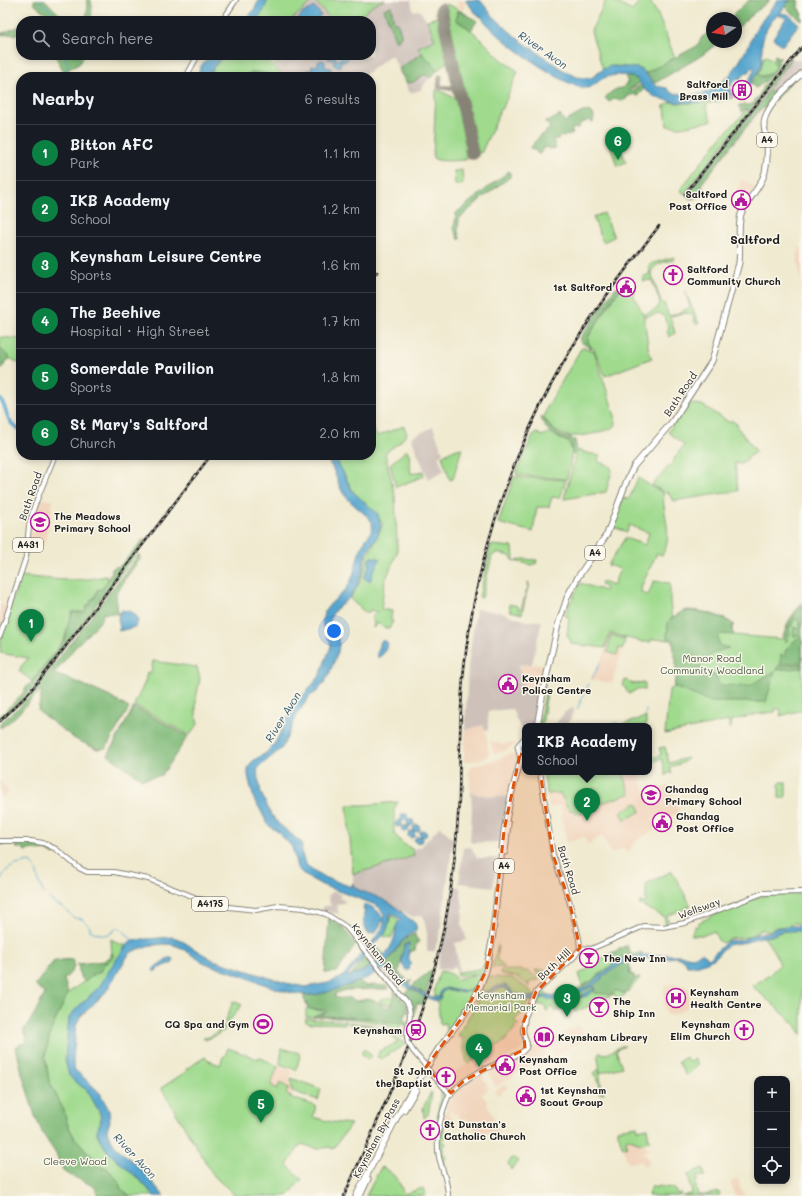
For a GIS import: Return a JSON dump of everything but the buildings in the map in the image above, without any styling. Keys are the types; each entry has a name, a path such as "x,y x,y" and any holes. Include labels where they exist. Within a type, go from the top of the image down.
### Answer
{"highway":[{"name":"Bath Road","path":"537,723 559,620 571,590 607,534 627,480 634,466 672,422 712,361 739,263 740,221 742,214 763,179 766,168 767,144 764,122 766,114 773,103 802,73"},
{"name":"A4","path":"522,742 518,746 522,755"},
{"name":"Keynsham By-Pass","path":"487,971 492,941 504,831 511,795 522,755"},
{"name":"Keynsham By-Pass","path":"360,1196 403,1112 426,1074 467,1016 487,971 496,940 510,813 522,770"},
{"name":"Keynsham By-Pass","path":"356,1196 410,1094 431,1060 475,1000"}],"main road":[{"path":"225,16 236,0"},
{"path":"189,72 195,60"},
{"name":"Bath Road","path":"0,636 26,557 31,516 53,460"},
{"name":"Bath Road","path":"541,775 547,807 553,854 569,900 579,938 580,948"},
{"name":"Keynsham Road","path":"0,841 32,841 43,843 56,849 78,868 86,872 114,872 148,879 220,906 256,910 285,906 319,912 338,921 346,927 369,954 409,1007 411,1020 408,1032 408,1042 412,1051 449,1094"},
{"name":"Wellsway","path":"580,948 591,949 643,927 663,927 685,923 763,893 802,892"},
{"name":"Bath Hill","path":"449,1094 465,1080 523,1051 526,1048 527,1044 523,1029 524,1018 536,992 575,956 580,948"},
{"path":"448,1196 446,1179 438,1152 438,1130 449,1094"}],"highlighted area":[{"path":"520,754 535,758 539,765 553,855 569,900 580,948 536,992 523,1023 525,1049 465,1080 451,1093 426,1067 464,1015 486,971 492,941 504,831"}],"shaded area":[{"path":"314,0 328,16 296,16"},
{"path":"385,0 411,0 413,11 419,10 427,20 435,40 418,47 425,57 438,70 421,88 421,90 410,93 392,56 389,56 368,72 281,72 275,66 273,60 376,60 376,16 361,16 373,5"},
{"path":"456,0 463,0 466,3 462,10 457,6 458,3"},
{"path":"788,57 792,57 791,58 794,60 802,61 802,70 767,108 765,107 757,111 761,110 702,184 705,193 690,199 680,190 756,102 764,87"},
{"path":"742,180 756,187 745,204 733,197"},
{"path":"799,248 802,248 802,281 797,254 799,254"},
{"path":"433,427 443,453 438,456 444,471 428,479 411,437"},
{"name":"The Meadows Primary School","path":"39,499 53,500 44,545 30,543 30,532 37,533 38,529 31,528"},
{"path":"0,604 8,606 1,629 0,629"},
{"path":"476,609 500,612 527,621 542,621 532,664 519,665 524,689 538,696 533,723 522,723 522,732 512,709 488,711 488,731 485,730 483,725 465,730 468,666"},
{"path":"610,634 626,639 612,683 591,680 601,663"},
{"path":"548,664 540,697 524,689 519,665"},
{"path":"572,708 574,709 569,723 556,723 565,712"},
{"path":"483,725 487,737 489,755 481,760 464,762 465,730"},
{"path":"491,740 501,745 509,743 515,744 511,748 495,754 492,749"},
{"path":"510,754 515,754 518,760 507,797 481,795 471,792 469,771 472,766 494,761"},
{"path":"544,775 640,775 645,792 669,786 680,814 653,819 656,829 637,840 627,852 624,847 612,854 602,836 588,844 584,837 566,843 561,806 549,807"},
{"path":"0,781 9,792 0,799"},
{"path":"471,792 480,795 507,797 500,842 472,843 470,841 472,810"},
{"path":"666,818 668,827 657,829 654,820"},
{"path":"440,826 452,838 452,848 440,933 434,952 427,952 427,934 423,915 413,917 378,897 356,889 353,882 353,874 414,857 412,849 421,847"},
{"path":"471,847 477,858 498,858 493,887 459,883 463,848"},
{"path":"454,886 460,887 463,908 462,925 467,940 455,943 459,970 456,970 454,967 449,970 437,969"},
{"path":"334,891 341,895 339,898 345,901 344,903 336,904 339,914 320,911 324,906 331,906 328,896"},
{"name":"Keynsham Health Centre","path":"673,983 690,989 688,1007 670,1016 669,1014 667,1015 664,1006 664,990 665,985"},
{"path":"523,1018 521,1030 525,1041 522,1050 488,1066 483,1055 505,1041"},
{"path":"579,1025 585,1039 554,1057 547,1044 548,1041"},
{"path":"541,1045 544,1045 547,1052 546,1055 496,1087 487,1070"},
{"path":"478,1058 485,1067 455,1084 451,1074"},
{"path":"278,1065 292,1071 289,1080 293,1095 292,1098 271,1085"},
{"path":"479,1074 482,1075 488,1086 487,1090 482,1095 488,1103 487,1104 493,1116 499,1135 498,1141 490,1131 480,1138 465,1117 461,1120 457,1113 453,1115 452,1111 450,1111 449,1115 455,1121 451,1125 449,1122 442,1121 449,1100 457,1088"},
{"path":"505,1084 508,1088 497,1095 495,1091"},
{"path":"637,1126 638,1129 647,1128 649,1141 643,1142 648,1149 643,1152 650,1162 644,1166 640,1161 628,1163 616,1129"},
{"path":"738,1178 741,1191 743,1191 745,1196 735,1196 730,1182"}],"green space":[{"path":"34,0 45,0 60,16 46,16 48,15 34,4"},
{"path":"86,0 91,0 91,16 87,16 88,4"},
{"path":"268,0 314,0 296,16 259,16"},
{"path":"314,0 385,0 373,5 361,16 328,16"},
{"path":"606,0 612,0 632,11 641,0 649,0 658,15 675,58 646,73 637,68 613,66 603,70 591,31"},
{"path":"749,0 770,0 742,23 742,12 736,12"},
{"path":"789,0 798,0 798,9 801,10 802,21 785,7"},
{"path":"446,4 458,9 457,21 475,33 502,60 518,71 503,108 500,109 497,119 481,153 478,152"},
{"path":"391,6 394,22 397,22 402,36 399,37 399,40 396,42 384,9"},
{"path":"459,10 477,21 471,30 456,20"},
{"path":"438,17 448,61 438,70 425,57 418,47 435,40 427,20"},
{"path":"16,28 16,34 0,34"},
{"path":"706,35 706,48 711,48 701,56 655,83 646,73 697,46 702,37"},
{"path":"422,53 438,70 430,78 423,75 414,82 407,83 400,72 400,68"},
{"path":"775,55 781,58 778,61 779,65 767,80 756,88 754,87 752,84 753,76 757,74 763,77 770,74 776,66 773,61 776,59 774,56"},
{"path":"767,56 778,64 770,74 761,76 757,74 761,69 764,57"},
{"path":"790,57 792,58 750,111 746,109 742,112 739,105 750,105 755,102 755,99 759,96 763,87"},
{"path":"58,60 82,60 79,64 67,70 67,72 64,72"},
{"path":"220,60 267,60 280,72 212,72 213,68"},
{"path":"800,72 767,108 766,107 759,110 702,183 702,195 690,199 686,195 770,90 773,93 777,91"},
{"path":"628,74 629,77 631,77 631,75 638,78 639,84 630,89 630,91 642,85 644,85 644,89 638,96 635,94 620,101 616,98 609,102 605,98 613,91 618,88 623,88 626,83 628,83 625,75"},
{"path":"436,90 458,100 467,143 465,148 466,160 444,161 433,158"},
{"path":"725,95 733,98 706,104 711,121 681,127 667,126 665,107 663,107 670,102 698,102"},
{"path":"747,110 749,112 684,194 680,190 721,137"},
{"path":"587,111 592,113 594,116 593,122 589,119 586,122 582,122 578,128 572,129 571,131 573,132 572,134 570,133 569,136 560,136 558,139 554,139 555,149 544,147 539,155 536,151 531,149 534,144 533,143 540,135 545,134 546,131 549,130 549,125 545,123 546,121 548,122 560,115 565,122 582,112"},
{"path":"617,141 626,162 617,166 610,145"},
{"path":"462,170 463,184 455,185 454,171"},
{"path":"509,171 510,177 481,199 459,219 459,240 454,229 456,213"},
{"path":"604,213 614,237 603,242 593,217"},
{"path":"674,257 673,260 658,265 651,272 661,302 664,303 669,316 683,311 690,307 685,291 699,323 696,324 692,314 682,313 670,317 675,333 669,337 667,331 669,329 665,317 659,313 645,317 645,314 657,309 660,302 652,280 643,281 642,278 650,273 648,266"},
{"path":"616,287 619,288 619,291 592,330 588,340 592,348 588,347 580,341 580,338"},
{"path":"620,289 624,291 634,290 634,296 643,314 649,353 652,358 605,376 594,349 584,343"},
{"path":"0,337 16,339 16,362 8,357 0,348"},
{"path":"582,347 594,351 615,416 616,425 596,433 580,436 566,436 554,430 544,417 546,409"},
{"path":"0,348 10,358 0,370"},
{"path":"688,403 702,405 729,422 731,420 738,425 737,427 756,451 741,464 735,463 738,491 673,501 668,492 665,493 652,485 673,462 684,445 668,432"},
{"path":"541,417 543,417 555,432 565,437 571,437 572,440 575,440 577,451 576,454 572,454 571,444 569,441 551,433 544,426"},
{"path":"404,426 407,434 400,442 385,453 395,496 397,541 397,553 385,581 381,609 392,611 391,620 393,621 389,629 383,627 379,623 373,628 374,622 371,618 378,611 375,613 372,610 366,613 350,599 360,582 365,569 367,556 383,524 353,491 337,460 376,460 376,434 377,436"},
{"path":"550,432 560,439 568,442 570,445 572,453 567,479 517,475 516,473 533,435 537,433 542,436"},
{"path":"462,448 453,479 450,480 442,456 450,451"},
{"path":"407,450 409,454 411,474 423,471 424,476 396,487 390,464"},
{"path":"576,450 600,456 598,459 599,462 610,466 612,471 606,492 564,499"},
{"path":"514,477 566,480 560,498 552,497 549,507 537,507 533,532 498,523"},
{"name":"Manor Road Community Woodland","path":"638,478 663,493 668,531 665,549 662,555 657,553 642,585 641,592 648,595 654,581 670,583 672,618 683,611 695,610 730,622 734,625 732,626 732,631 734,635 782,639 789,620 802,602 802,710 780,716 781,709 775,709 775,712 732,720 731,728 729,728 728,721 665,734 669,690 674,687 677,669 673,640 651,639 651,642 642,642 610,633 605,648 572,644 567,635 569,617 564,616 580,583 605,591 606,588 601,585 602,582 613,586 620,569 608,565 625,538 645,545 649,533 629,525 627,532 613,527 623,498 629,499"},
{"path":"144,539 146,540 33,688 0,720 0,716 23,693 26,687 31,683 62,644 65,639 68,624 73,612 85,612 87,605 90,604 91,599 94,599 98,589 101,590 109,578 109,575 112,575 112,569 120,566"},
{"path":"491,545 513,547 514,561 510,556 496,553 492,556 482,598 479,597"},
{"path":"139,554 140,559 123,580 124,582 116,594 118,614 104,613 99,623 76,646 54,674 77,682 110,697 129,708 106,748 97,749 75,739 38,711 42,690 12,720 0,728 0,723 19,707 37,687"},
{"path":"523,559 537,560 536,564 534,563 533,565 514,561"},
{"path":"21,576 74,580 106,576 108,580 101,590 98,589 94,599 85,613 72,612 64,640 32,681 20,672 21,666 28,658 0,653 2,634"},
{"path":"528,588 522,614 510,611 509,604 518,606 519,610 521,609"},
{"path":"802,605 802,628 799,621 795,618 791,627 789,628 790,632 788,640 785,642 787,627"},
{"path":"684,611 710,614 723,618 734,625 732,626 732,631 734,635 721,634 718,637 719,644 721,646 729,648 717,652 707,658 700,663 700,668 704,672 716,676 719,685 749,686 775,671 766,702 711,702 674,687 676,676 676,658 674,654 673,640 667,639 668,622"},
{"path":"794,627 801,629 802,635 793,635"},
{"path":"611,635 625,639 623,649 619,648 617,655 607,652"},
{"path":"802,637 802,662 780,664 781,654 785,657 785,651 796,639"},
{"path":"153,661 197,667 200,679 196,698 196,716 198,724 190,735 134,705 145,682 147,672 151,673"},
{"path":"802,664 802,668 776,670 778,666"},
{"path":"625,680 634,684 645,683 645,690 637,689 629,694 623,685"},
{"path":"546,689 547,691 542,723 539,723"},
{"path":"134,707 188,736 162,775 142,779 108,755"},
{"path":"646,717 646,723 626,723"},
{"path":"665,747 669,763 687,759 683,763 670,767 672,774 669,772 666,776 662,759 652,762 652,759 661,755 659,748"},
{"path":"544,775 624,775 630,794 601,803 596,788 585,792 591,812 578,814 573,810 569,810 560,793 547,794"},
{"path":"781,782 786,782 786,796 784,798 779,798 779,784"},
{"path":"398,802 394,809 394,833 402,843 412,849 414,856 353,874 347,805"},
{"path":"637,803 641,811 625,820 621,812"},
{"path":"18,842 39,845 56,852 54,855 46,850 38,851 33,849 25,851 22,847 20,849 15,847 16,843 0,845 0,843"},
{"path":"672,871 691,906 667,916 669,924 666,925 664,917 639,904 641,901 642,903 646,903 646,884"},
{"path":"802,894 802,924 793,923 789,926 777,927 769,931 765,931 763,929 748,937 729,939 722,943 718,940 714,931 704,935 691,935 695,926 697,927 699,925 697,924 726,909 762,896"},
{"path":"391,915 399,920 391,938 386,938 384,936"},
{"path":"329,918 342,927 356,944 337,972 325,973"},
{"path":"793,930 802,931 802,1035 795,1024 752,986 768,976 780,964 764,937"},
{"path":"415,933 415,936 419,942 416,943 415,950 408,953 409,943 405,944 398,972 410,982 413,980 409,984 385,965 403,941"},
{"path":"111,939 121,945 122,943 126,945 100,986 75,1010 69,1018 65,1060 69,1075 75,1082 87,1090 100,1113 101,1121 97,1135 109,1153 141,1181 154,1196 130,1196 120,1188 119,1182 106,1167 103,1169 74,1137 67,1123 64,1111 49,1081 45,1056 51,1030 68,993 96,973 99,973 105,963 112,957"},
{"path":"498,945 497,959 505,968 492,968"},
{"name":"Keynsham Memorial Park","path":"627,945 632,955 642,952 642,955 629,958 631,978 640,978 626,994 618,1000 614,994 576,1012 574,1008 565,1012 564,1008 555,1012 552,1007 546,1011 545,1005 538,1005 539,1003 529,1001 523,1010 524,1013 514,1021 518,1024 505,1041 467,1064 462,1040 464,1038 460,1038 458,1035 478,1001 471,998 446,1031 445,1023 440,1024 438,1004 434,990 440,971 449,973 457,979 476,976 511,978 516,980 537,997 542,990 546,994 556,996 583,986 579,974 588,969 586,964 595,962"},
{"path":"376,947 384,954 377,961 372,953"},
{"path":"624,947 627,948 630,956 617,960 609,957 609,955"},
{"path":"111,954 113,954 113,957 105,963 99,973 96,973 85,982 80,976 78,964 104,961"},
{"path":"366,955 373,964 361,972 350,976"},
{"name":"Cleeve Wood","path":"72,959 74,968 64,979 68,993 51,1030 45,1056 49,1081 64,1111 67,1123 74,1137 103,1169 106,1167 119,1182 120,1188 130,1196 98,1196 95,1187 64,1172 35,1116 22,1073 16,1047 20,1044 26,1043 27,1036 24,1034 24,1029 27,1027 45,994 35,985 54,961"},
{"path":"627,961 629,963 630,974 634,975 635,979 625,993 615,991 611,995 594,993 595,987 584,990 584,985 614,963"},
{"path":"485,963 483,973 466,976 457,975 457,972 480,969"},
{"path":"432,970 433,971 426,994 412,986 416,982"},
{"path":"535,970 548,970 551,975 544,981"},
{"path":"500,971 526,971 539,980 528,983 530,987 517,977 500,974"},
{"path":"360,982 366,986 388,986 389,989 345,990 335,994 335,997 350,998 356,1001 372,999 386,1007 389,1007 392,1006 394,990 407,1005 408,1012 406,1012 406,1015 402,1018 408,1023 406,1026 399,1023 392,1023 371,1018 319,1016 314,1018 314,1016 326,1013 326,1010 309,1009 304,999 304,995 314,995"},
{"path":"410,989 419,993 425,998 423,1005 417,1003 414,1015 412,1014 411,1006 405,998 406,993"},
{"path":"391,997 393,999 391,1005 379,1003 380,999"},
{"path":"233,1001 242,1005 227,1024 225,1023"},
{"path":"308,1006 313,1010 324,1011 324,1013 313,1017 306,1017 306,1009"},
{"path":"318,1017 371,1018 392,1023 401,1023 399,1028 406,1033 404,1037 400,1036 394,1029 388,1026 369,1021"},
{"path":"305,1019 346,1021 346,1024 312,1024 306,1022"},
{"path":"349,1022 372,1025 391,1031 397,1039 406,1044 381,1059 379,1057 378,1058 378,1052 397,1043 393,1038 383,1030 349,1024"},
{"path":"223,1025 226,1028 223,1032 222,1031 206,1040 203,1038 214,1034"},
{"path":"621,1046 625,1046 616,1050 622,1067 600,1073 599,1053 607,1054"},
{"path":"228,1048 258,1059 259,1057 278,1066 271,1085 277,1089 280,1083 289,1088 286,1094 292,1098 316,1106 313,1117 331,1122 351,1124 333,1149 329,1147 318,1149 301,1144 287,1165 302,1179 288,1196 236,1196 214,1176 161,1088 205,1057 209,1061 220,1065"},
{"path":"282,1048 299,1053 300,1056 296,1070 280,1064"},
{"path":"364,1049 372,1056 368,1060 361,1053"},
{"path":"686,1057 689,1062 695,1059 698,1065 686,1076 678,1062"},
{"path":"599,1069 601,1085 604,1093 599,1093 598,1088 600,1085 594,1073"},
{"path":"291,1078 321,1089 318,1100 292,1091"},
{"path":"431,1092 428,1115 424,1118 423,1108"},
{"path":"440,1092 444,1092 444,1101 441,1116 437,1117 440,1099"},
{"path":"442,1124 444,1131 443,1133 446,1137 443,1140 446,1144 442,1147 445,1151 443,1153 447,1157 444,1160 446,1165 442,1161 440,1151"},
{"path":"637,1126 638,1130 647,1128 649,1141 641,1143 627,1138 625,1142 627,1143 626,1147 622,1146 617,1129"},
{"path":"513,1157 518,1161 511,1170 508,1163"},
{"path":"383,1167 397,1178 404,1194 423,1188 426,1196 366,1196 380,1169"},
{"path":"703,1168 705,1176 697,1177 698,1181 695,1182 698,1195 719,1192 720,1196 682,1196 692,1193 688,1174"},
{"path":"651,1186 656,1188 657,1186 674,1188 677,1194 680,1193 681,1196 648,1196"}],"water":[{"path":"259,0 268,0 263,12 259,16 249,16 254,10"},
{"path":"465,0 480,0 493,16 517,38 563,70 577,77 591,78 605,68 611,66 637,68 644,72 656,86 667,88 672,93 689,95 710,91 728,77 748,47 760,23 778,0 790,0 780,13 788,14 799,24 782,46 773,38 786,18 778,15 765,32 762,44 761,67 747,89 743,93 740,95 731,96 724,94 717,98 699,103 674,102 655,97 644,89 637,79 623,75 603,78 588,88 576,86 562,80 529,59 498,35 481,16 479,17","holes":["754,67 755,68 743,93 736,95 727,92 732,92 732,90 728,88 732,85 731,83 742,77"]},
{"path":"315,7 321,15 300,16 303,13"},
{"path":"206,60 220,60 213,68 212,72 209,72 209,69 207,72 199,72"},
{"path":"321,60 325,61 325,67 331,68 331,72 305,72 308,70 311,71 312,66 318,66 318,62"},
{"path":"334,60 347,60 344,62 341,61 340,66 337,67 333,64"},
{"path":"327,460 337,460 353,492 378,514 381,525 377,538 365,556 363,571 356,588 348,599 335,610 330,618 330,625 338,638 339,645 338,652 328,677 318,691 310,696 298,713 282,748 259,767 257,771 261,793 271,814 279,824 302,843 302,854 305,862 310,868 325,877 351,887 353,883 354,887 357,889 393,905 415,923 416,930 403,940 384,965 411,986 427,995 434,997 439,997 441,990 446,988 461,991 475,989 486,992 497,986 505,985 510,988 514,994 520,994 521,996 537,997 549,995 560,997 566,996 588,986 617,962 632,957 642,955 679,955 693,957 702,953 709,959 727,941 742,940 756,934 770,932 776,928 788,926 802,926 802,931 782,931 747,942 727,945 715,958 696,966 687,966 685,960 675,957 662,959 649,958 623,963 605,975 594,985 569,999 576,998 596,988 587,996 578,998 572,1003 566,1000 558,1001 543,998 536,1001 510,999 510,994 504,988 490,992 492,997 500,997 499,999 491,998 489,993 471,990 462,993 447,989 442,992 440,999 436,1001 408,988 382,969 371,976 340,988 323,993 302,995 275,988 208,964 174,945 157,945 133,951 129,954 105,993 80,1017 76,1026 73,1062 75,1070 100,1093 109,1110 110,1121 107,1131 115,1146 141,1169 164,1196 154,1196 141,1181 109,1153 100,1140 97,1131 101,1121 100,1113 87,1090 75,1082 69,1075 65,1060 69,1018 75,1010 100,986 126,946 132,940 173,937 181,940 213,960 286,983 305,987 328,983 341,978 371,944 383,927 384,921 382,921 375,933 368,934 364,922 364,904 375,909 383,919 384,915 381,909 376,905 322,885 304,875 297,868 292,847 278,832 268,825 254,800 248,776 250,764 266,753 275,743 294,706 319,677 331,646 322,621 324,613 326,609 343,593 352,579 360,550 372,529 372,522 343,493","holes":["390,913 401,919 391,946 382,958 362,972 348,977 349,973 366,953 385,934 388,927"]},
{"path":"372,557 379,558 380,560 373,572 371,580 366,580 364,578 369,566 369,559"},
{"path":"122,610 134,613 138,621 135,627 118,630 120,628 118,619 119,613"},
{"path":"381,641 386,641 388,644 383,654 378,658 377,653 379,643"},
{"path":"402,814 407,814 408,819 405,821 402,820"},
{"path":"409,819 413,820 414,824 408,826 407,822"},
{"path":"398,820 402,820 402,826 397,827 395,824"},
{"path":"404,825 408,826 408,831 403,832 401,829"},
{"path":"415,825 419,825 420,830 418,832 414,831 413,827"},
{"path":"423,830 427,835 421,837 421,842 416,843 414,840 417,836 420,837 420,832"},
{"path":"410,831 414,831 415,836 411,838 408,836"},
{"path":"407,943 409,943 408,956 412,964 408,971 402,963 403,951"},
{"path":"168,958 173,959 173,963 153,971 155,967"}],"waterway":[{"path":"40,0 41,3 51,10 53,16"},
{"path":"66,60 68,66 66,72"},
{"path":"0,399 4,405 10,422 16,427"},
{"path":"592,678 601,662"},
{"path":"577,709 589,684"},
{"path":"645,716 646,710"},
{"path":"0,884 7,870 19,864 30,862 36,869 43,892 53,902 64,908 74,918 82,919 92,931 108,935 118,927 132,940"}],"taxiway":[{"path":"440,77 439,87 451,88 458,86"},
{"path":"469,135 467,150 469,156 473,154"}],"runway":[{"path":"441,9 473,154"}],"railway":[{"path":"685,194 802,47"},
{"path":"344,1196 389,1096 415,1029 427,995 445,923 457,829 461,701 464,668 470,623 479,578 491,534 521,448 540,406 561,366 602,301 659,226"},
{"path":"0,721 26,696 46,672 207,460"}],"place":[{"name":"Saltford Brass Mill","path":"742,90"},
{"name":"St Mary's Saltford","path":"618,160"},
{"name":"Saltford Post Office","path":"741,200"},
{"name":"Saltford Community Church","path":"673,275"},
{"name":"1st Saltford","path":"626,287"},
{"name":"The Meadows Primary School","path":"40,522"},
{"name":"Bitton AFC","path":"31,642"},
{"name":"Keynsham Police Centre","path":"508,684"},
{"name":"Chandag Primary School","path":"651,795"},
{"name":"IKB Academy","path":"587,821"},
{"name":"Chandag Post Office","path":"662,822"},
{"name":"The New Inn","path":"589,958"},
{"name":"Keynsham Health Centre","path":"676,998"},
{"name":"The Ship Inn","path":"599,1007"},
{"name":"Keynsham Leisure Centre","path":"567,1017"},
{"name":"CQ Spa and Gym","path":"263,1024"},
{"name":"Keynsham","path":"416,1030"},
{"name":"Keynsham Elim Church","path":"744,1030"},
{"name":"Keynsham Library","path":"544,1037"},
{"name":"Keynsham Post Office","path":"505,1065"},
{"name":"The Beehive","path":"479,1067"},
{"name":"St John the Baptist","path":"446,1077"},
{"name":"1st Keynsham Scout Group","path":"526,1096"},
{"name":"Somerdale Pavilion","path":"261,1123"},
{"name":"St Dunstan's Catholic Church","path":"430,1130"}],"district":[{"name":"Saltford","path":"755,240"}],"water label":[{"name":"River Avon","path":"543,50"},
{"name":"River Avon","path":"283,717"},
{"name":"River Avon","path":"135,1156"}]}
